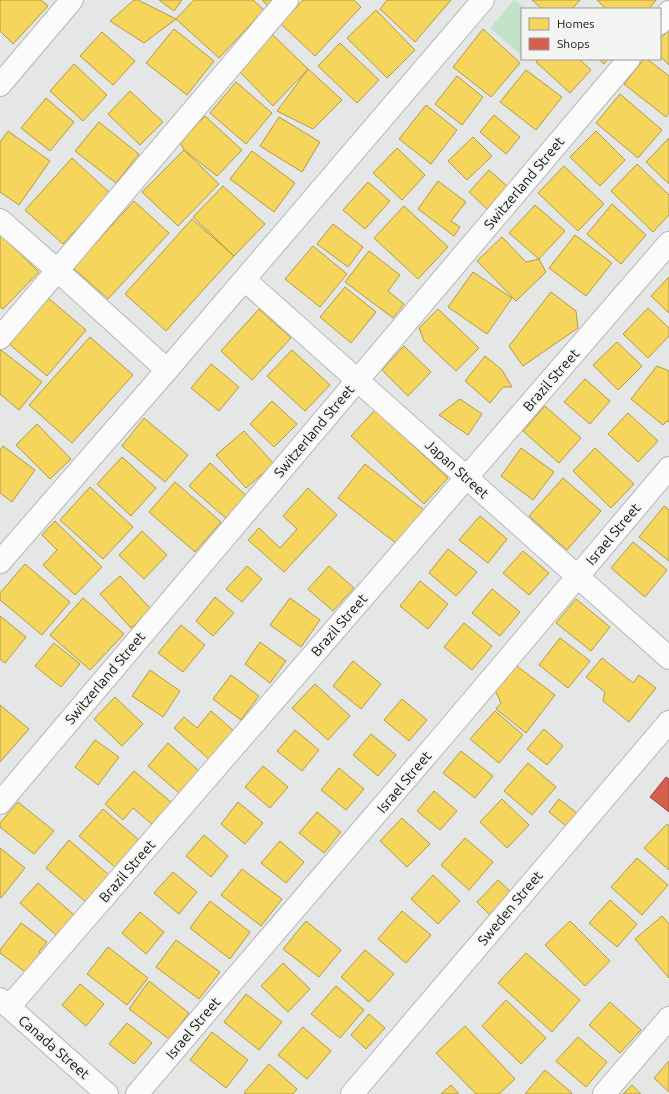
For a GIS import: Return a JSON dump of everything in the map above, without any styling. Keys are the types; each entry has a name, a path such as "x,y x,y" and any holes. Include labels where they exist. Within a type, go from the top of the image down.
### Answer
{"street":[{"path":"0,84 72,0"},
{"path":"0,338 286,0"},
{"path":"0,562 245,280 483,0"},
{"path":"661,21 669,12"},
{"name":"Switzerland Street","path":"0,803 628,60"},
{"path":"0,220 167,370"},
{"name":"Brazil Street","path":"5,1004 467,478 669,243"},
{"name":"Japan Street","path":"245,280 669,658"},
{"name":"Israel Street","path":"137,1094 578,577 669,468"},
{"name":"Sweden Street","path":"352,1094 669,722"},
{"name":"Canada Street","path":"5,1004 107,1094"},
{"path":"604,1094 669,1018"}],"green space":[{"path":"514,0 525,8 521,8 521,55 490,28"}],"building: Homes":[{"path":"0,0 41,0 48,6 13,44 0,31"},
{"path":"134,0 138,0 176,19 144,43 110,21"},
{"path":"159,0 182,0 174,11"},
{"path":"194,0 253,0 264,10 219,58 176,19"},
{"path":"262,0 277,0 270,8"},
{"path":"303,0 354,0 361,7 315,56 281,24"},
{"path":"387,0 451,0 415,42 380,9"},
{"path":"532,0 580,0 573,8 541,8"},
{"path":"597,0 656,0 650,8 605,8"},
{"path":"376,10 415,50 387,78 347,38"},
{"path":"174,29 214,61 187,95 146,63"},
{"path":"483,29 520,63 491,97 453,67"},
{"path":"669,30 669,65 661,57 661,38"},
{"path":"102,32 135,61 113,85 80,56"},
{"path":"273,35 308,69 273,106 237,69"},
{"path":"340,43 379,80 357,103 318,66"},
{"path":"538,60 580,60 591,70 570,93 536,62"},
{"path":"599,60 607,60 604,64"},
{"path":"643,60 648,60 669,76 669,113 666,117 624,84"},
{"path":"74,64 107,95 83,121 50,91"},
{"path":"308,69 342,100 313,129 277,111"},
{"path":"526,70 562,97 536,130 500,102"},
{"path":"457,76 483,97 462,125 435,104"},
{"path":"236,82 272,113 246,144 210,113"},
{"path":"130,91 163,122 140,145 108,114"},
{"path":"620,94 662,130 638,158 596,123"},
{"path":"46,98 74,122 50,151 21,128"},
{"path":"426,105 457,130 431,164 399,139"},
{"path":"494,115 520,137 506,154 480,132"},
{"path":"205,116 242,150 217,176 184,150 180,142"},
{"path":"279,117 320,142 302,172 260,146"},
{"path":"99,122 139,154 116,183 75,151"},
{"path":"8,131 50,161 19,205 0,192 0,142"},
{"path":"596,131 625,160 600,186 570,157"},
{"path":"473,137 492,156 467,180 448,161"},
{"path":"669,138 669,184 646,162"},
{"path":"397,148 425,175 402,200 373,173"},
{"path":"184,150 219,184 178,226 142,192"},
{"path":"252,151 295,183 274,212 230,179"},
{"path":"72,158 110,193 63,244 25,210"},
{"path":"637,164 669,195 669,215 653,232 611,191"},
{"path":"564,166 604,204 578,231 538,193"},
{"path":"489,170 507,186 487,209 469,192"},
{"path":"438,181 466,202 451,221 460,227 454,236 418,209"},
{"path":"368,182 390,201 365,229 343,210"},
{"path":"223,186 265,224 234,256 193,217"},
{"path":"134,201 169,233 108,299 73,268"},
{"path":"612,204 646,235 621,264 587,234"},
{"path":"535,205 565,231 539,259 509,233"},
{"path":"404,206 448,247 418,279 374,238"},
{"path":"192,219 234,256 166,331 125,294"},
{"path":"333,224 363,247 348,267 317,244"},
{"path":"0,234 39,272 3,309 0,307"},
{"path":"575,235 612,263 586,296 549,268"},
{"path":"502,237 526,262 539,259 546,272 516,301 477,261"},
{"path":"313,246 347,274 320,307 285,279"},
{"path":"369,251 400,275 388,291 404,304 393,318 345,282"},
{"path":"473,272 512,298 487,334 448,307"},
{"path":"669,277 669,313 651,296"},
{"path":"345,287 376,312 351,343 320,317"},
{"path":"551,292 576,311 578,328 523,366 509,346"},
{"path":"47,297 86,330 47,376 8,343"},
{"path":"648,308 669,328 669,336 648,358 623,334"},
{"path":"259,309 291,338 252,380 221,351"},
{"path":"438,309 479,348 456,371 424,341 419,328"},
{"path":"90,337 133,375 72,443 29,405"},
{"path":"617,342 642,366 618,390 593,365"},
{"path":"404,346 431,372 408,396 382,370"},
{"path":"1,350 42,382 19,410 0,394"},
{"path":"292,350 330,385 305,411 267,376"},
{"path":"485,356 502,370 512,387 503,387 490,403 465,381"},
{"path":"211,364 239,387 219,411 191,388"},
{"path":"657,366 669,371 669,422 667,421 663,425 631,399"},
{"path":"585,379 610,401 590,424 564,402"},
{"path":"460,399 482,414 468,435 439,415"},
{"path":"272,401 297,424 274,447 250,424"},
{"path":"545,406 581,438 559,463 523,431"},
{"path":"375,410 448,478 424,504 351,436"},
{"path":"628,413 658,441 638,462 608,434"},
{"path":"144,418 188,455 165,482 122,446"},
{"path":"37,424 71,459 50,479 16,445"},
{"path":"244,431 274,464 246,488 216,455"},
{"path":"3,446 35,470 12,502 0,493 0,450"},
{"path":"521,448 554,472 533,500 501,476"},
{"path":"595,448 634,484 611,508 573,471"},
{"path":"122,457 156,488 131,516 97,484"},
{"path":"210,463 249,498 229,521 189,486"},
{"path":"365,464 424,510 397,544 338,498"},
{"path":"563,478 601,511 567,550 529,516"},
{"path":"175,482 221,522 195,552 149,512"},
{"path":"90,487 133,527 103,559 60,520"},
{"path":"308,488 337,515 284,572 248,540 259,528 280,548 297,529 283,516"},
{"path":"664,506 669,510 669,561 639,537"},
{"path":"480,516 507,539 488,563 459,540"},
{"path":"55,521 102,567 75,595 43,565 57,550 42,535"},
{"path":"142,531 167,555 144,579 119,555"},
{"path":"633,542 667,570 645,597 611,568"},
{"path":"448,549 477,572 456,596 429,573"},
{"path":"523,551 549,573 529,595 503,573"},
{"path":"25,564 70,602 42,635 0,600 0,593"},
{"path":"247,566 262,579 242,602 226,589"},
{"path":"329,566 354,588 333,611 308,589"},
{"path":"120,576 152,610 131,628 100,594"},
{"path":"420,581 448,604 428,629 400,606"},
{"path":"492,589 520,612 500,636 472,613"},
{"path":"215,597 234,613 213,636 196,621"},
{"path":"83,598 124,634 90,670 50,635"},
{"path":"290,598 320,620 301,647 270,625"},
{"path":"576,599 610,627 591,651 556,623"},
{"path":"0,616 26,637 5,663 0,659"},
{"path":"464,623 492,646 472,670 444,647"},
{"path":"181,625 205,645 183,672 158,653"},
{"path":"560,638 590,661 568,688 539,665"},
{"path":"260,642 286,661 270,683 245,664"},
{"path":"54,643 80,664 61,687 35,666"},
{"path":"602,658 633,683 639,675 656,688 629,722 603,701 605,692 586,677"},
{"path":"353,661 381,684 361,709 333,686"},
{"path":"513,663 555,695 526,733 496,709 501,703 494,688"},
{"path":"150,670 180,691 163,717 132,696"},
{"path":"231,675 259,696 241,720 213,699"},
{"path":"315,684 350,716 328,740 292,708"},
{"path":"115,697 143,724 122,746 94,719"},
{"path":"402,699 427,720 409,741 384,720"},
{"path":"0,705 29,729 0,762"},
{"path":"211,711 235,732 210,760 174,728 184,717 197,728"},
{"path":"495,711 523,735 499,763 470,739"},
{"path":"544,729 563,746 547,765 527,749"},
{"path":"295,730 319,750 302,771 277,751"},
{"path":"371,734 396,755 378,776 353,755"},
{"path":"95,740 119,757 98,785 75,767"},
{"path":"168,743 199,771 179,793 148,766"},
{"path":"461,751 493,776 475,798 443,773"},
{"path":"528,763 556,787 532,815 504,791"},
{"path":"263,766 288,787 270,808 245,787"},
{"path":"339,768 364,789 346,810 321,790"},
{"path":"134,771 172,803 153,825 133,808 123,820 105,804"},
{"path":"434,791 457,811 440,830 417,811"},
{"path":"502,799 529,825 507,848 480,822"},
{"path":"559,799 582,817 571,830 549,812"},
{"path":"18,802 54,831 34,854 0,827 0,823"},
{"path":"238,802 263,823 245,844 221,824"},
{"path":"103,809 140,841 116,868 79,836"},
{"path":"317,812 341,832 324,853 299,833"},
{"path":"402,818 430,844 407,867 380,841"},
{"path":"667,824 669,826 669,870 644,848"},
{"path":"204,835 228,856 211,877 186,856"},
{"path":"465,838 493,862 469,890 441,865"},
{"path":"69,840 110,876 87,903 46,868"},
{"path":"280,841 304,862 286,883 261,863"},
{"path":"0,848 25,868 1,898 0,897"},
{"path":"637,858 668,885 642,915 611,887"},
{"path":"242,869 282,899 261,926 221,895"},
{"path":"173,872 197,892 179,914 154,893"},
{"path":"433,875 460,901 438,924 411,899"},
{"path":"498,880 515,896 493,918 477,902"},
{"path":"38,883 74,915 56,935 20,903"},
{"path":"610,900 637,924 617,947 589,923"},
{"path":"210,901 250,932 230,959 190,928"},
{"path":"402,911 431,935 406,963 378,939"},
{"path":"140,912 164,932 146,954 122,933"},
{"path":"662,916 669,924 669,978 635,939"},
{"path":"306,921 341,950 319,977 283,949"},
{"path":"570,921 610,961 585,986 545,945"},
{"path":"21,923 47,942 39,952 43,954 28,974 0,953 0,950"},
{"path":"176,940 220,972 199,999 156,967"},
{"path":"108,947 148,978 127,1005 87,974"},
{"path":"365,950 394,974 369,1002 341,977"},
{"path":"526,953 580,1000 552,1032 498,983"},
{"path":"283,963 310,989 288,1012 261,986"},
{"path":"149,981 189,1013 169,1039 129,1009"},
{"path":"80,984 104,1004 86,1026 62,1005"},
{"path":"336,986 364,1010 340,1038 311,1014"},
{"path":"246,994 282,1022 259,1050 224,1022"},
{"path":"506,1000 546,1038 521,1064 482,1026"},
{"path":"610,1002 641,1030 620,1053 589,1025"},
{"path":"369,1014 385,1028 366,1049 351,1035"},
{"path":"127,1023 152,1043 134,1064 109,1044"},
{"path":"465,1026 515,1079 499,1094 476,1094 436,1053"},
{"path":"303,1027 331,1051 307,1079 278,1055"},
{"path":"212,1032 248,1060 226,1088 190,1060"},
{"path":"578,1037 607,1062 586,1087 556,1061"},
{"path":"669,1061 669,1092 654,1078"},
{"path":"269,1064 297,1089 293,1094 244,1093"},
{"path":"545,1070 572,1093 525,1094"},
{"path":"451,1085 459,1094 441,1094"},
{"path":"632,1085 641,1094 623,1094"}],"building: Shops":[{"path":"666,777 669,779 669,812 650,797"}]}
